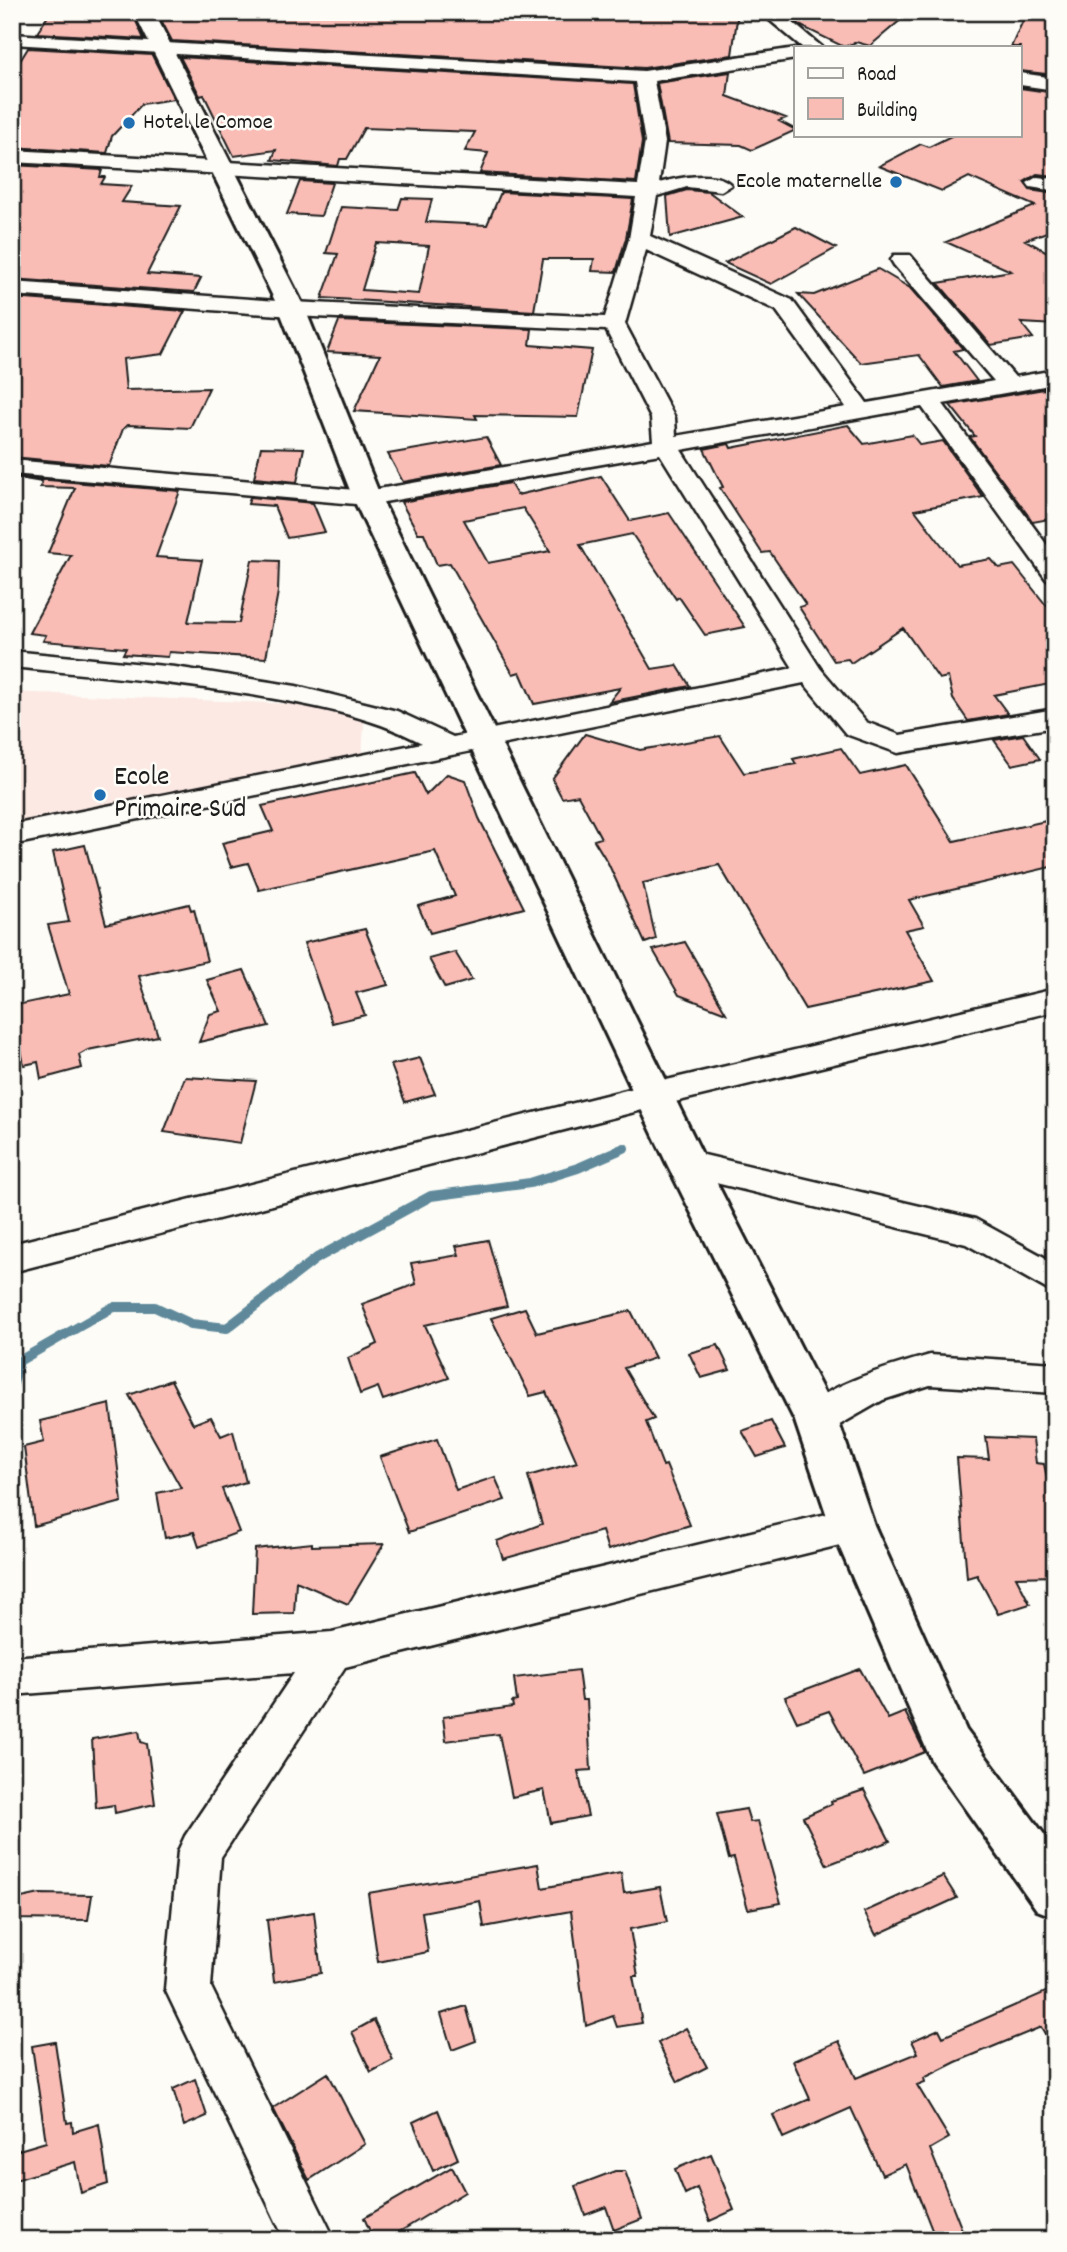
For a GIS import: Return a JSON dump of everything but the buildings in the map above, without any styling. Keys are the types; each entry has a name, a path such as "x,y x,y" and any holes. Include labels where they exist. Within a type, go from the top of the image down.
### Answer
{"main road":[{"path":"144,12 220,170 292,309 367,498 687,1164 816,1419 852,1525 948,1746 1055,1892"}],"street":[{"path":"769,12 812,46"},
{"path":"12,39 644,77 794,53"},
{"path":"644,77 656,142 639,239 614,324 663,418 665,443 810,673 856,728 898,744 1055,718"},
{"path":"1021,79 1055,84"},
{"path":"12,156 220,170 647,192 687,181 721,185"},
{"path":"639,239 784,305 862,412"},
{"path":"902,260 1010,385"},
{"path":"12,288 292,309 614,324"},
{"path":"12,467 367,498 665,443 862,412 1055,377"},
{"path":"928,400 1043,540 1055,574"},
{"path":"12,659 193,676 318,698 403,721 450,747"},
{"path":"12,835 810,673"},
{"path":"12,1258 654,1095 1055,1000"},
{"path":"687,1164 975,1233 1055,1280"},
{"path":"816,1419 872,1388 930,1370 1055,1378"},
{"path":"12,1676 332,1651 852,1525"},
{"path":"311,2240 188,1989 200,1851 332,1651"}],"shaded area":[{"name":"Ecole Primaire Sud","path":"12,692 365,707 362,760 12,829"}],"waterway":[{"path":"12,1388 19,1361 113,1307 155,1307 191,1324 227,1328 317,1258 431,1196 530,1183 578,1168 624,1148"}],"place":[{"name":"Hotel le Comoe","path":"129,123"},
{"name":"Ecole maternelle","path":"896,182"},
{"name":"Ecole Primaire Sud","path":"100,795"}]}
